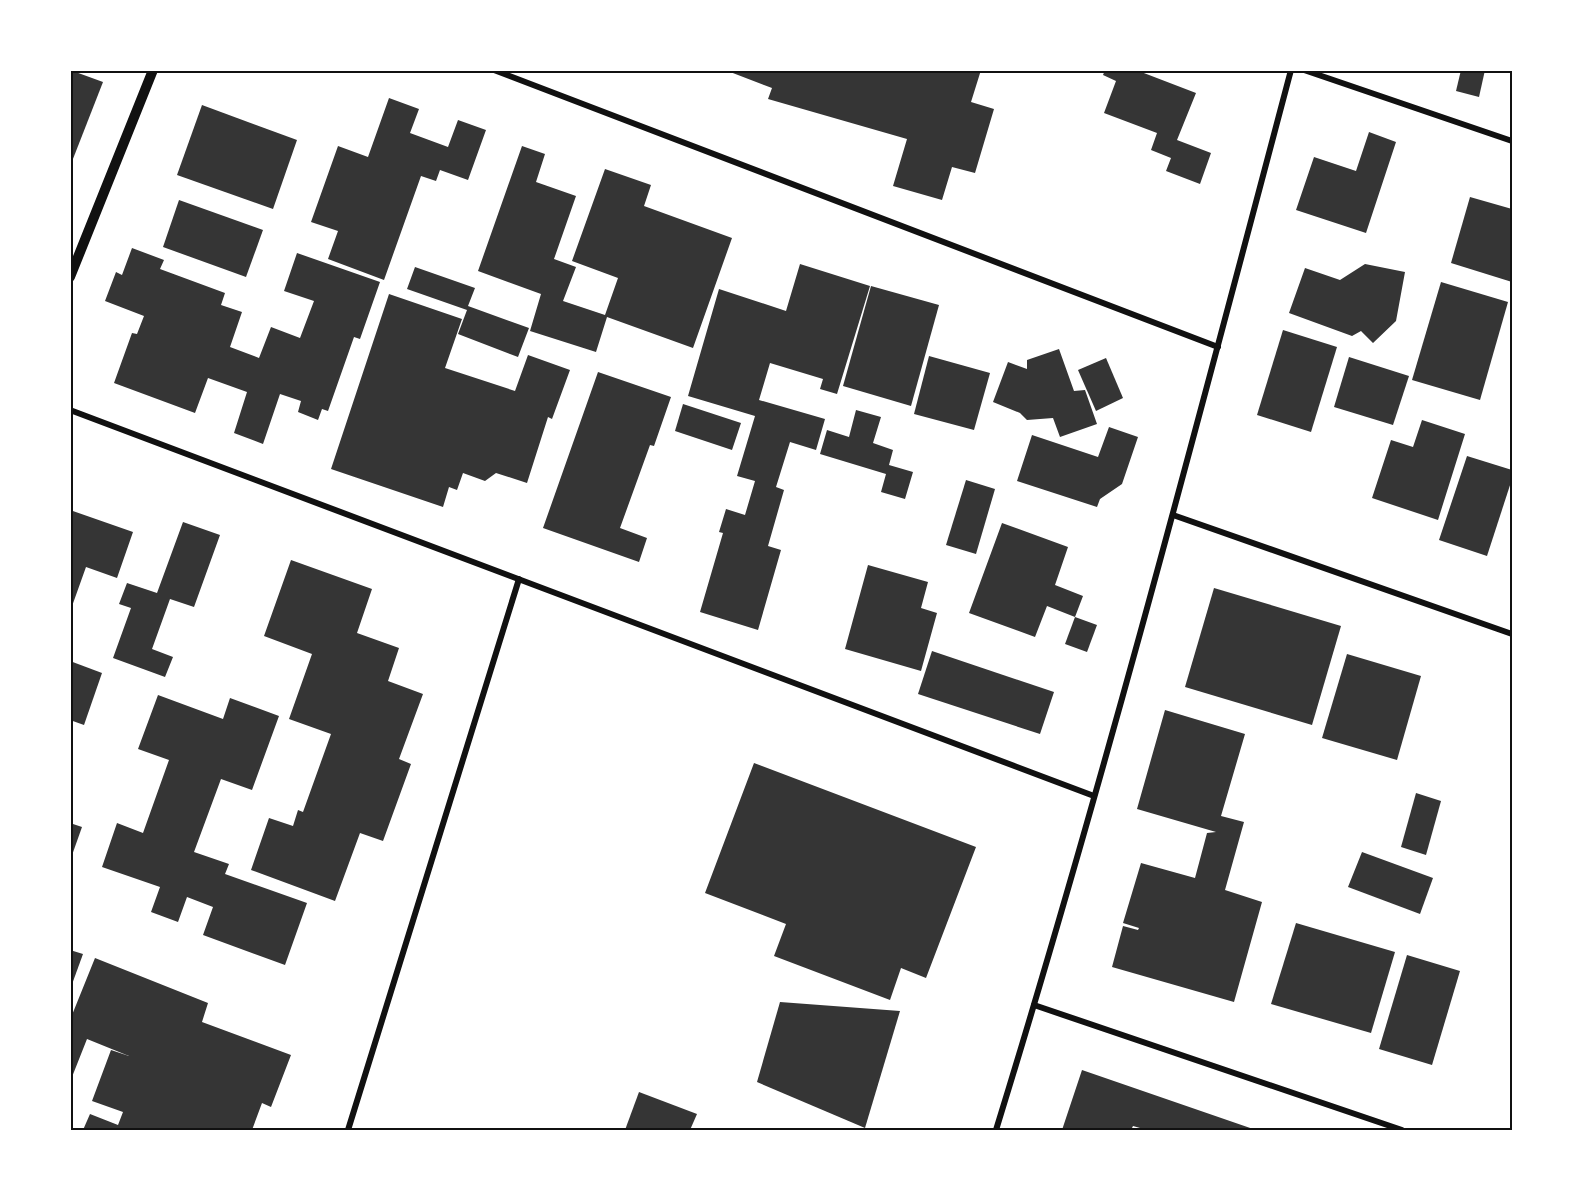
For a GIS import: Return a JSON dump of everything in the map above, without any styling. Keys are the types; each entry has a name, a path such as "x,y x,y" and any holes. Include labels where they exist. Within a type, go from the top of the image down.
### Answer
{"street":[{"path":"70,277 153,70"},
{"path":"494,70 1218,347"},
{"path":"996,1131 1173,515 1291,70"},
{"path":"1304,70 1512,141"},
{"path":"70,410 1094,796"},
{"path":"1173,515 1512,634"},
{"path":"348,1131 519,579"},
{"path":"1034,1005 1402,1131"}],"building":[{"path":"70,70 103,82 71,164 70,164"},
{"path":"725,70 981,70 971,102 994,109 975,173 952,167 942,200 893,186 907,139 768,99 772,88"},
{"path":"1105,70 1136,70 1196,93 1177,140 1211,153 1200,184 1166,171 1171,158 1151,150 1157,133 1104,113 1116,81 1103,75"},
{"path":"1461,70 1485,70 1479,97 1456,91"},
{"path":"389,98 419,109 410,133 448,147 458,120 486,130 468,180 440,170 436,181 421,176 384,280 328,259 338,231 311,222 338,146 368,157"},
{"path":"202,105 297,140 273,209 177,175"},
{"path":"1369,132 1396,142 1366,233 1296,210 1314,157 1356,171"},
{"path":"522,146 545,154 536,182 576,196 554,259 576,267 563,301 605,315 618,278 572,261 605,169 651,185 644,206 732,238 693,348 607,317 596,352 530,331 541,294 478,271"},
{"path":"1470,197 1512,209 1512,282 1451,263"},
{"path":"179,200 263,230 246,277 163,247"},
{"path":"132,248 164,260 160,269 225,293 221,305 242,312 230,347 259,358 271,327 300,338 314,301 284,291 297,253 380,282 360,339 354,337 328,411 322,409 318,420 298,412 301,401 280,394 263,444 234,433 247,392 208,378 195,413 114,383 132,333 137,334 144,316 105,301 116,272 122,275"},
{"path":"800,264 870,286 837,394 820,389 823,379 770,363 759,400 825,419 816,450 790,442 776,487 784,490 768,546 781,550 758,630 700,612 723,533 719,532 726,509 745,515 755,481 737,476 755,416 688,396 719,289 786,311"},
{"path":"1365,264 1405,272 1396,321 1373,343 1361,331 1352,336 1289,313 1305,268 1340,280"},
{"path":"415,267 475,288 468,306 529,328 518,357 458,334 467,310 407,289"},
{"path":"1441,282 1508,302 1480,400 1412,380"},
{"path":"871,286 939,305 911,406 843,386"},
{"path":"389,294 462,319 445,368 515,391 528,355 570,370 552,419 548,417 527,483 496,473 485,481 463,473 457,490 449,487 443,507 331,469"},
{"path":"1283,330 1337,347 1311,432 1257,415"},
{"path":"1059,349 1074,391 1085,390 1097,424 1060,437 1053,418 1027,420 1020,413 993,402 1008,362 1027,369 1027,360"},
{"path":"929,356 990,373 974,430 914,414"},
{"path":"1349,357 1409,376 1393,425 1334,407"},
{"path":"1106,358 1123,398 1096,411 1078,370"},
{"path":"598,372 671,397 654,446 650,445 620,528 647,538 639,562 543,528"},
{"path":"683,404 741,423 732,450 675,431"},
{"path":"856,410 881,417 873,443 893,450 889,465 913,472 905,499 881,492 886,474 820,454 827,430 849,437"},
{"path":"1422,420 1465,434 1438,520 1372,498 1391,440 1413,447"},
{"path":"1109,427 1138,437 1122,484 1100,499 1097,507 1017,481 1032,435 1098,457"},
{"path":"1467,456 1512,470 1512,479 1487,556 1439,540"},
{"path":"966,480 995,489 976,554 946,545"},
{"path":"70,510 133,532 117,578 86,567 71,609"},
{"path":"183,522 220,535 194,607 170,599 152,649 173,657 165,677 113,658 131,608 119,604 127,583 157,593"},
{"path":"1002,523 1068,547 1055,585 1083,596 1075,617 1047,606 1035,637 969,613"},
{"path":"291,560 372,589 357,633 399,648 388,681 423,694 399,759 411,764 383,841 360,833 335,901 251,870 269,818 293,826 298,810 303,812 331,734 289,719 312,654 264,636"},
{"path":"868,565 928,582 921,608 937,613 921,671 845,649"},
{"path":"1214,588 1341,626 1312,725 1185,687"},
{"path":"1075,617 1097,625 1087,652 1065,644"},
{"path":"932,651 1054,692 1040,734 918,694"},
{"path":"1347,654 1421,676 1397,760 1322,738"},
{"path":"70,661 102,673 84,725 70,720"},
{"path":"158,695 223,719 230,698 279,716 252,790 221,779 194,852 229,864 225,874 307,903 285,965 203,935 213,907 187,897 178,922 151,912 160,887 102,867 117,823 143,833 169,760 138,749"},
{"path":"1165,710 1245,734 1221,816 1244,822 1225,890 1262,902 1234,1002 1112,967 1123,926 1138,930 1139,928 1123,923 1141,863 1195,878 1207,833 1216,832 1137,809"},
{"path":"754,763 976,847 926,978 901,968 890,1000 774,956 786,924 705,893"},
{"path":"1416,793 1441,801 1426,855 1401,847"},
{"path":"70,823 82,827 71,858 70,858"},
{"path":"1362,852 1433,878 1420,914 1348,887"},
{"path":"1296,923 1395,952 1371,1033 1271,1004"},
{"path":"70,950 83,954 71,987 70,987"},
{"path":"1407,955 1460,971 1432,1065 1379,1049"},
{"path":"95,958 208,1003 202,1022 291,1055 271,1107 262,1103 252,1130 83,1130 90,1114 118,1125 123,1112 92,1101 111,1050 129,1056 87,1039 70,1082 70,1020"},
{"path":"780,1002 900,1011 865,1128 757,1082"},
{"path":"1082,1070 1256,1130 1147,1130 1133,1126 1131,1130 1062,1130"},
{"path":"639,1092 697,1114 690,1130 625,1130"}]}
